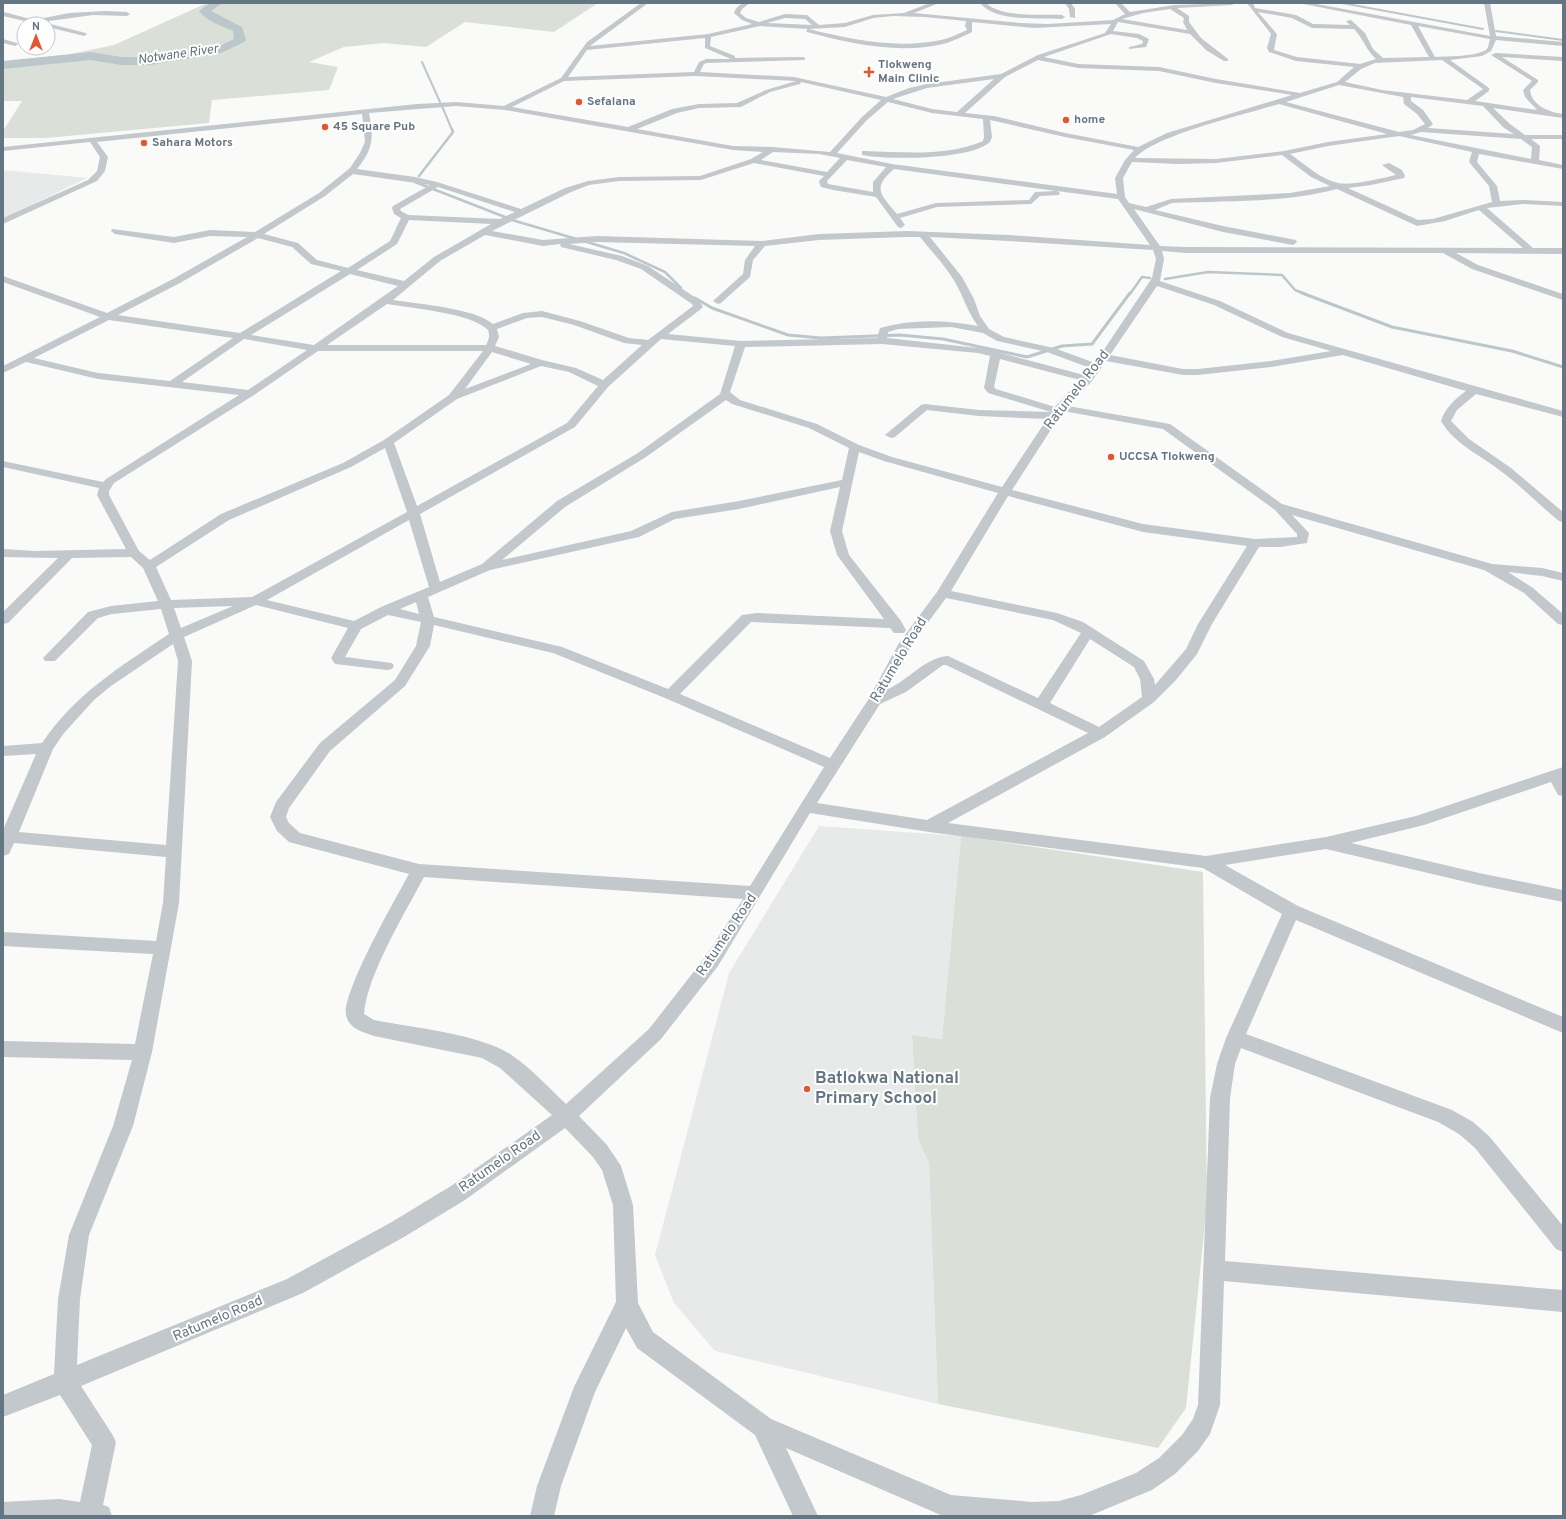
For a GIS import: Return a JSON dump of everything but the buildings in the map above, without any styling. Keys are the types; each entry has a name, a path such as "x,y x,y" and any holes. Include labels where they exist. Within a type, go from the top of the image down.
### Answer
{"street":[{"path":"563,79 585,48 645,3"},
{"path":"748,3 739,8 737,14 757,23 797,28 848,41 916,44 947,40 970,31 968,26 970,20"},
{"path":"901,15 936,3"},
{"path":"983,3 993,10 1004,13 1073,17 1083,19 1088,24"},
{"path":"1068,3 1072,9 1073,17"},
{"path":"1118,3 1128,14"},
{"path":"1180,3 1187,7"},
{"path":"1110,32 1116,21 1128,14 1172,8 1232,3"},
{"path":"1302,3 1493,38 1563,44"},
{"path":"1251,6 1274,34 1270,48 1271,51 1296,59 1359,66 1381,60 1462,58 1481,54 1489,50 1493,38 1494,27 1487,3"},
{"path":"1251,6 1294,16 1312,26 1357,28"},
{"path":"3,14 12,7"},
{"path":"1172,8 1187,17 1186,22 1191,32 1206,48 1226,60"},
{"path":"1332,9 1363,34 1370,50 1381,60"},
{"path":"56,17 110,12 127,14"},
{"path":"3,14 16,16"},
{"path":"585,48 708,36 746,28 757,23 785,16 800,15 807,17 817,27"},
{"path":"797,28 847,24 876,16 901,15 1041,26 1116,21 1191,32"},
{"path":"1413,23 1433,58"},
{"path":"56,26 84,34"},
{"path":"959,114 1004,76 1038,58 1110,32 1139,36 1147,40 1144,46 1131,48"},
{"path":"708,36 707,46 740,60"},
{"path":"3,41 15,44"},
{"path":"1481,54 1563,60"},
{"path":"1494,55 1536,81 1526,90 1527,96 1546,114"},
{"path":"1038,58 1078,66 1159,69 1216,81 1302,95"},
{"path":"1443,58 1486,88 1487,90 1468,102"},
{"path":"696,74 704,61 803,59"},
{"path":"1125,203 1119,186 1119,178 1129,160 1139,149 1190,127 1279,102 1338,83 1359,66"},
{"path":"505,108 563,79 696,74 772,77 807,81 932,112"},
{"path":"833,153 869,115 886,100 913,89 1004,76"},
{"path":"630,129 658,116 675,111 699,106 738,105 768,91 807,81"},
{"path":"1338,83 1382,92 1484,104 1563,116"},
{"path":"1407,95 1408,102 1428,120 1428,124 1420,130"},
{"path":"1279,102 1338,121 1476,151 1563,167"},
{"path":"3,148 446,104 505,108 728,147 803,150 833,153 924,154 954,152 969,149 986,142 988,137 986,117"},
{"path":"1484,104 1522,137 1536,146 1534,162"},
{"path":"3,370 109,317 224,255 258,235 328,189 350,171 360,160 370,138 365,111"},
{"path":"902,112 932,112 986,117 1014,122 1095,142 1139,149"},
{"path":"869,115 883,113"},
{"path":"1129,160 1178,162 1216,161 1284,153 1329,140 1401,134 1420,130 1522,137 1563,137"},
{"path":"3,222 97,178 101,173 104,157 92,140"},
{"path":"3,1514 59,1511 93,1515 104,1442 65,1382 69,1299 79,1234 123,1126 143,1052 171,903 185,661 166,604 149,566 134,553 103,495 106,486 110,481 250,393 385,301 407,285 437,259 501,222 568,190 595,182 619,179 701,178 754,161 773,149"},
{"path":"1476,151 1473,162 1493,186 1496,204"},
{"path":"833,153 845,157 892,166 1093,193 1146,210 1318,249"},
{"path":"1284,153 1314,175 1417,223 1429,222 1496,204 1533,202 1563,204"},
{"path":"845,157 828,174 823,181 824,185 827,187 877,195"},
{"path":"754,161 828,174"},
{"path":"1146,210 1171,201 1290,196 1320,191 1338,186 1372,183 1401,176 1399,172 1386,165"},
{"path":"892,166 878,180 876,186 877,195 896,217 907,234"},
{"path":"350,171 408,178 522,212"},
{"path":"433,186 396,208 397,212 406,217 501,222"},
{"path":"1093,193 1119,186"},
{"path":"896,217 936,205 1032,202 1038,194 1046,193 1125,203"},
{"name":"Ratumelo Road","path":"3,1406 65,1382 295,1286 397,1230 458,1193 566,1116 654,1034 712,961 755,893 806,807 874,701 906,643 943,593 1005,492 1058,411 1096,368 1155,282 1160,268 1157,248 1125,203"},
{"path":"1481,207 1530,250"},
{"path":"174,384 242,336 394,242 406,217"},
{"path":"115,231 174,240 210,233 258,235 295,246 302,250 309,259 314,262 407,285"},
{"path":"174,852 5,841 46,748 59,729 89,697 177,634 255,601 571,424 604,385 654,339 698,305 696,302 681,293 653,272 637,264 556,244 529,242 483,232"},
{"path":"556,244 576,240 597,239 762,244 820,237 907,234 1009,238 1186,250 1318,249 1563,251"},
{"path":"923,235 957,278 969,298 975,316 986,331"},
{"path":"718,301 747,275 749,260 762,244"},
{"path":"1445,250 1475,267 1563,297"},
{"path":"3,279 109,317 315,348 490,348 540,363 572,370 604,385"},
{"path":"1155,282 1217,303 1285,335 1474,390 1563,414"},
{"path":"1531,285 1563,288"},
{"path":"385,301 470,317 492,328 494,336 490,348 453,397"},
{"path":"492,328 526,315 542,314 584,325 628,341 654,339 741,344 882,336 1096,368 1194,372 1271,364 1345,353"},
{"path":"951,324 975,316"},
{"path":"882,336 898,326 951,324 986,331 1001,339 1050,350 1096,368"},
{"path":"486,567 561,504 642,455 726,395 741,344"},
{"path":"726,395 736,402 813,426 855,446 888,459 1070,510 1143,528 1255,543 1280,543 1303,540 1303,533 1278,507 1166,426 1058,411 992,391 989,388 996,353"},
{"path":"24,359 98,376 250,393"},
{"path":"149,566 225,517 347,465 388,442 453,397 526,370 540,363"},
{"path":"1474,390 1462,399 1448,414 1446,421 1448,426 1462,439 1507,470 1563,518"},
{"path":"891,435 925,407 978,413 1058,411"},
{"path":"388,442 413,512 436,590"},
{"path":"855,446 836,531 838,544 843,555 896,624 906,643"},
{"path":"3,464 106,486"},
{"path":"387,666 340,661 338,658 356,626 386,610 436,590 486,567 635,534 672,516 739,505 848,482"},
{"path":"1278,507 1488,567 1518,582 1563,621"},
{"path":"929,826 1100,733 1149,699 1171,678 1192,651 1205,624 1255,543"},
{"path":"3,553 35,555 134,553"},
{"path":"3,620 68,554"},
{"path":"1488,567 1542,572 1563,577"},
{"path":"943,593 1057,617 1088,632 1139,664 1147,679 1149,699"},
{"path":"421,596 428,621 423,646 417,658 400,683 325,747 282,806 278,817 283,827 295,838 419,870 755,893"},
{"path":"50,658 93,615 111,610 166,604 255,601 356,626"},
{"path":"386,610 557,650 670,695 833,765"},
{"path":"670,695 747,618 757,617 896,624"},
{"path":"1042,705 1088,632"},
{"path":"874,701 901,689 940,660 948,660 1100,733"},
{"path":"3,751 46,748"},
{"path":"806,807 929,826 1206,862 1326,843 1418,822 1559,774 1563,791"},
{"path":"1326,843 1479,879 1563,896"},
{"path":"1206,862 1292,910 1563,1025"},
{"path":"419,870 372,961 357,997 355,1015 361,1023 374,1028 469,1046 487,1051 506,1062 566,1116 600,1151 611,1166 623,1205 627,1303 633,1319 645,1340 666,1357 763,1427 974,1516"},
{"path":"951,1507 1032,1514 1059,1514 1081,1507 1144,1482 1167,1466 1190,1443 1202,1426 1208,1405 1220,1098 1226,1064 1235,1038 1292,910"},
{"path":"3,939 163,948"},
{"path":"1235,1038 1445,1116 1466,1128 1482,1142 1563,1242"},
{"path":"3,1049 143,1052"},
{"path":"1214,1270 1563,1301"},
{"path":"542,1516 549,1486 585,1387 627,1303"},
{"path":"763,1427 806,1516"}],"shaded area":[{"path":"207,3 598,3 554,32 465,22 426,47 384,43 344,47 309,62 338,67 329,90 212,100 209,123 46,138 3,138 3,131 22,101 3,101 3,62 66,55 114,45"},
{"path":"3,170 87,178 3,219"},
{"name":"Batlokwa National Primary School","path":"819,826 961,836 942,1039 912,1035 918,1139 929,1163 938,1404 715,1351 674,1303 655,1255 729,973"},
{"path":"961,836 1203,872 1207,1204 1186,1408 1158,1448 938,1404 929,1163 918,1139 912,1035 942,1039"}],"waterway":[{"name":"Notwane River","path":"3,65 91,56 121,61 150,61 221,50 240,40 238,29 213,18 204,11 217,3"},
{"path":"1342,3 1483,29"},
{"path":"1496,31 1563,40"},
{"path":"422,62 440,102"},
{"path":"442,106 452,130"},
{"path":"419,176 453,132 452,129"},
{"path":"415,182 505,217"},
{"path":"512,220 624,253 665,272 681,288"},
{"path":"1165,279 1208,272 1282,275 1295,290 1305,294"},
{"path":"1130,294 1142,277 1150,278"},
{"path":"695,298 712,308 788,335 821,338 900,335 943,339 1027,357 1062,346 1092,344 1130,293"},
{"path":"1302,293 1392,327 1512,351 1563,367"}],"place":[{"name":"Tlokweng Main Clinic","path":"869,72"},
{"name":"Sefalana","path":"579,102"},
{"name":"home","path":"1066,120"},
{"name":"45 Square Pub","path":"325,127"},
{"name":"Sahara Motors","path":"144,143"},
{"name":"UCCSA Tlokweng","path":"1111,457"},
{"name":"Batlokwa National Primary School","path":"807,1089"}]}
